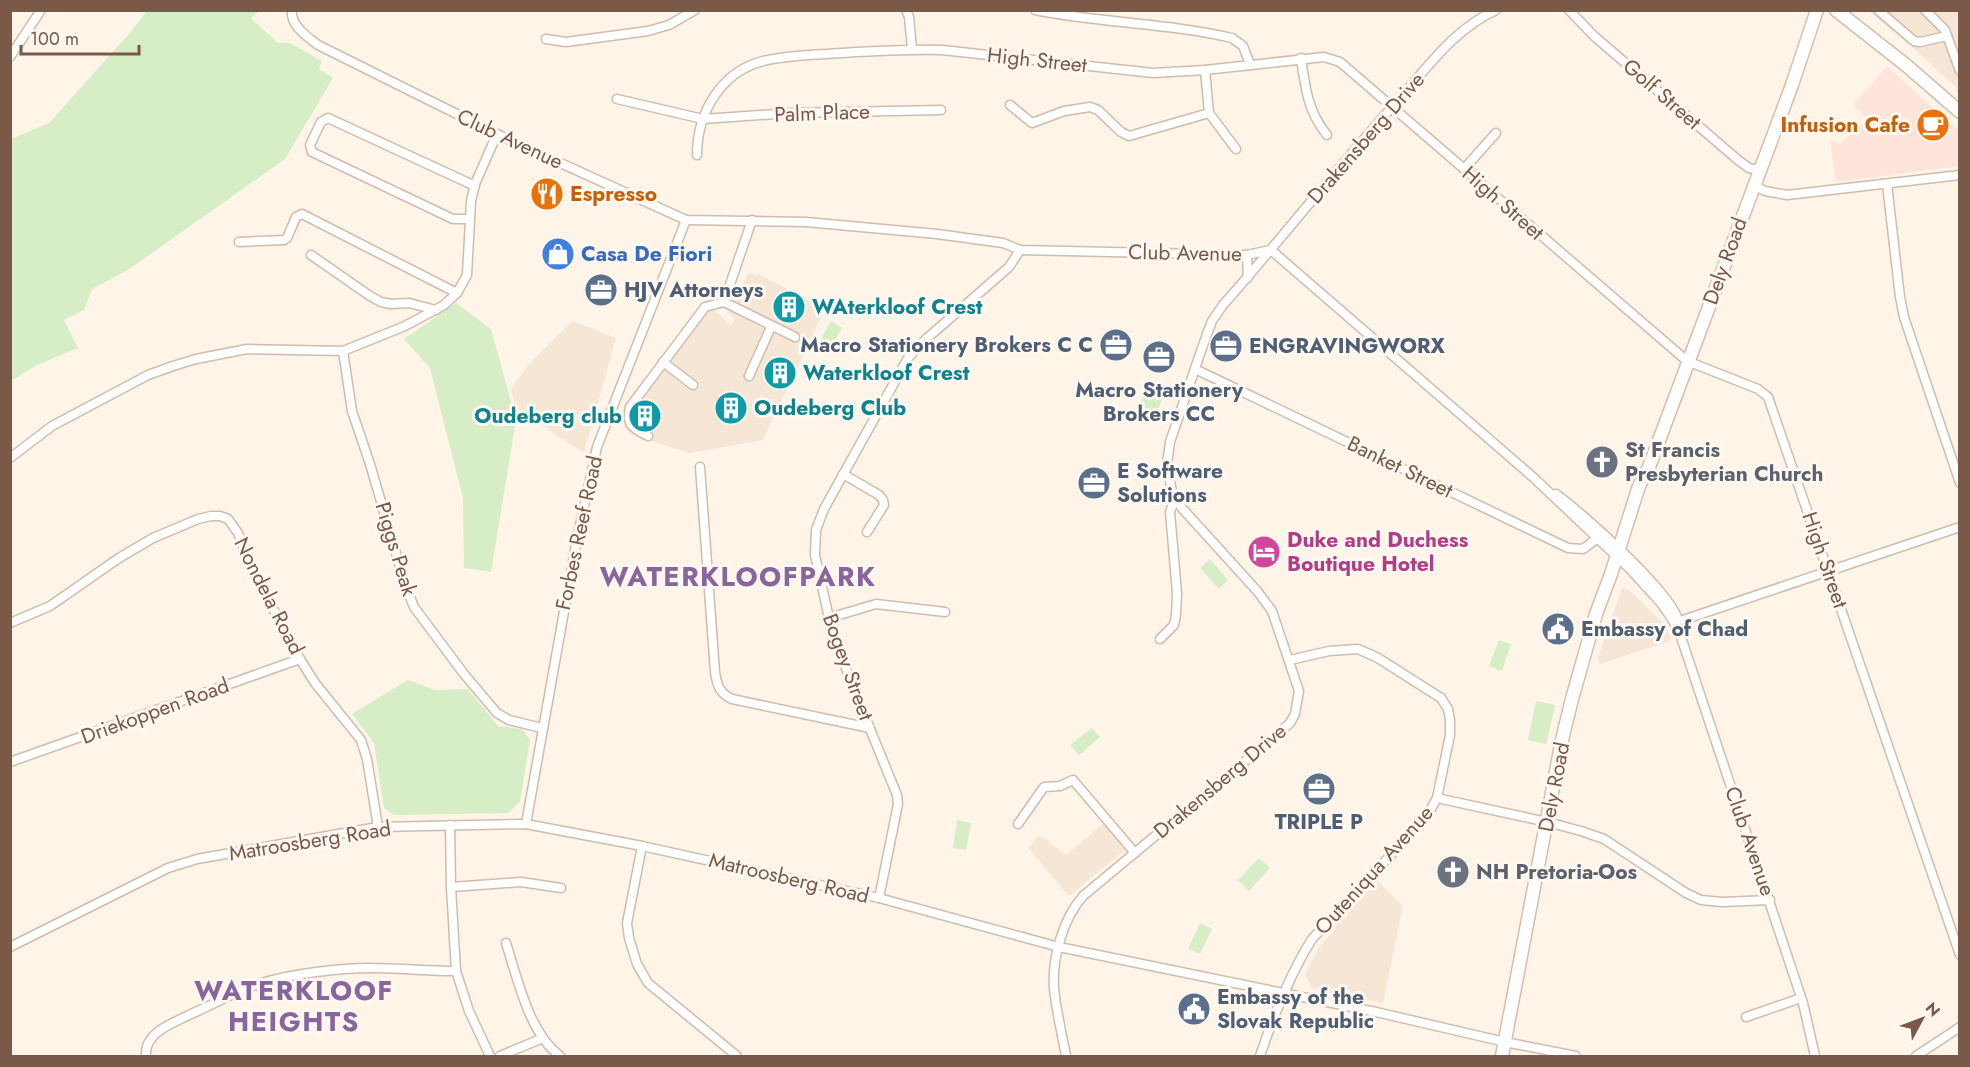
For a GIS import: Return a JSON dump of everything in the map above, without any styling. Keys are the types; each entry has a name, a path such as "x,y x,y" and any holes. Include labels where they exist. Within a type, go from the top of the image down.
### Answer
{"street":[{"path":"10,57 41,10"},
{"name":"Club Avenue","path":"292,10 291,15 296,26 318,45 497,134 686,220 806,222 936,234 1003,243 1020,249 1247,255 1271,250 1534,478 1577,509 1601,536 1665,598 1677,624 1770,900 1802,998 1815,1056"},
{"path":"546,39 566,42 648,31 669,25 695,10"},
{"path":"906,10 909,17 912,49"},
{"path":"1035,10 1072,18 1133,23 1232,38 1243,46 1250,64"},
{"name":"Drakensberg Drive","path":"1066,1056 1054,987 1054,971 1070,913 1076,904 1290,723 1295,714 1299,691 1272,611 1190,518 1175,498 1169,476 1168,454 1195,369 1217,313 1392,107 1463,30 1496,10"},
{"name":"Golf Street","path":"1569,10 1594,36 1738,160 1749,168 1759,170"},
{"name":"Dely Road","path":"1803,55 1816,10"},
{"name":"Dely Road","path":"1502,1056 1572,699 1593,626 1601,613 1621,555 1639,486 1649,467 1803,55 1824,10"},
{"path":"1836,10 1907,66 1959,112"},
{"path":"1878,10 1914,41 1920,42 1947,36"},
{"path":"1925,10 1944,28 1959,71"},
{"name":"High Street","path":"697,155 697,137 703,119 709,104 724,83 758,63 795,56 912,49 942,50 1153,73 1205,70 1301,58 1335,58 1688,361 1758,389 1768,397 1959,955"},
{"path":"1301,58 1309,104 1316,121 1327,135"},
{"path":"1205,70 1209,113 1236,149"},
{"name":"Palm Place","path":"617,99 703,119 790,113 941,110"},
{"path":"1010,105 1032,123 1064,111 1094,107 1124,135 1129,136 1209,113"},
{"path":"469,219 453,219 312,152 309,147 321,122 328,118 474,186"},
{"path":"1464,169 1496,133"},
{"path":"10,458 52,426 148,375 196,359 246,349 343,351 396,330 436,310 457,292 465,280 468,267 469,219 474,186 497,134"},
{"path":"1754,185 1765,191 1787,195 1959,175"},
{"path":"1887,184 1904,317 1912,348 1959,483"},
{"path":"239,242 284,240 296,217 302,214 457,292"},
{"name":"Forbes Reef Road","path":"526,824 585,498 597,447 686,220"},
{"path":"724,302 752,220"},
{"name":"Bogey Street","path":"879,898 898,804 897,795 850,680 829,618 817,573 814,541 824,509 915,350 1005,271 1020,249"},
{"path":"311,255 381,302 409,303 436,310"},
{"path":"1247,255 1248,277"},
{"path":"648,436 631,426 628,417 630,407 705,307 724,302 795,337"},
{"path":"749,376 771,327"},
{"name":"Piggs Peak","path":"343,351 352,411 414,607 464,674 497,713 509,720 542,728"},
{"path":"663,362 693,385"},
{"name":"Banket Street","path":"1195,369 1568,549 1583,549 1601,536"},
{"path":"700,467 715,672 720,690 732,699 870,728"},
{"path":"843,474 884,500 884,505 867,532"},
{"path":"1160,639 1174,625 1176,615 1177,594 1170,512 1175,498"},
{"name":"Nondela Road","path":"10,622 50,606 119,558 153,538 198,519 220,516 228,519 238,533 255,575 300,659 315,682 361,740 367,759 378,827"},
{"path":"1677,624 1959,527"},
{"path":"829,618 876,604 945,612"},
{"name":"Outeniqua Avenue","path":"1260,1056 1284,995 1312,939 1428,814 1437,798 1451,727 1448,709 1441,698 1378,658 1358,649 1329,651 1290,660"},
{"name":"Driekoppen Road","path":"10,762 300,659"},
{"path":"1018,824 1044,787 1060,786 1073,780 1135,853"},
{"path":"1437,798 1547,822 1604,839 1701,900 1722,902 1770,900"},
{"name":"Matroosberg Road","path":"10,947 120,891 184,862 378,827 526,824 642,846 879,898 1059,947 1576,1056"},
{"path":"450,825 456,971 469,1011 490,1056"},
{"path":"642,846 627,923 628,938 637,964 642,975 653,987 737,1056"},
{"path":"451,887 521,882 561,888"},
{"path":"506,943 534,1025 548,1047 560,1056"},
{"path":"146,1056 149,1040 160,1030 248,988 274,980 369,968 456,971"},
{"path":"1746,1017 1802,998"},
{"path":"1916,1056 1959,1027"},
{"path":"500,1056 543,1038"}],"shaded area":[{"path":"1869,11 1959,11 1959,90 1912,47"},
{"path":"1887,66 1959,132 1959,166 1836,182 1830,140 1840,144 1867,120 1854,104"},
{"path":"749,272 756,276 758,274 825,309 763,440 690,453 631,435 624,426 625,404 703,302 712,302 713,309 731,326 735,319 728,313"},
{"path":"573,321 616,338 584,453 516,409 511,389 529,364"},
{"path":"1622,588 1630,591 1666,626 1671,641 1600,664 1598,658"},
{"path":"1105,822 1123,843 1121,846 1125,850 1069,896 1028,848 1038,836 1050,841 1049,843 1066,855"},
{"path":"1378,881 1403,906 1383,1003 1312,988 1305,975 1319,947"}],"green space":[{"path":"147,11 259,11 251,18 278,43 290,43 322,61 319,69 333,78 285,159 128,270 92,289 84,310 64,320 78,348 37,365 11,381 11,139 49,123"},
{"path":"456,303 491,329 516,420 491,572 464,568 463,498 430,368 404,339"},
{"path":"831,321 842,328 828,352 817,346"},
{"path":"1148,385 1165,391 1153,424 1135,418"},
{"path":"1210,559 1228,580 1219,589 1200,568"},
{"path":"1499,640 1511,644 1502,671 1489,666"},
{"path":"408,680 435,690 468,689 498,726 522,729 530,740 520,802 508,813 394,815 384,808 374,743 352,714"},
{"path":"1536,701 1555,705 1546,744 1528,740"},
{"path":"1092,728 1100,737 1079,755 1070,745"},
{"path":"957,820 971,823 966,850 953,848"},
{"path":"1259,858 1270,868 1249,891 1238,880"},
{"path":"1200,923 1212,929 1200,954 1188,949"}],"place":[{"name":"Infusion Cafe","path":"1933,125"},
{"name":"Espresso","path":"547,194"},
{"name":"Casa De Fiori","path":"558,254"},
{"name":"HJV Attorneys","path":"601,290"},
{"name":"WAterkloof Crest","path":"789,307"},
{"name":"Macro Stationery Brokers C C","path":"1116,345"},
{"name":"ENGRAVINGWORX","path":"1226,346"},
{"name":"Macro Stationery Brokers CC","path":"1159,357"},
{"name":"Waterkloof Crest","path":"780,373"},
{"name":"Oudeberg Club","path":"731,408"},
{"name":"Oudeberg club","path":"645,416"},
{"name":"St Francis Presbyterian Church","path":"1602,462"},
{"name":"E Software Solutions","path":"1094,483"},
{"name":"Duke and Duchess Boutique Hotel","path":"1264,552"},
{"name":"Embassy of Chad","path":"1558,629"},
{"name":"TRIPLE P","path":"1319,789"},
{"name":"NH Pretoria-Oos","path":"1453,872"},
{"name":"Embassy of the Slovak Republic","path":"1194,1009"}],"district":[{"name":"WATERKLOOFPARK","path":"738,577"},
{"name":"WATERKLOOF HEIGHTS","path":"294,1006"}]}
